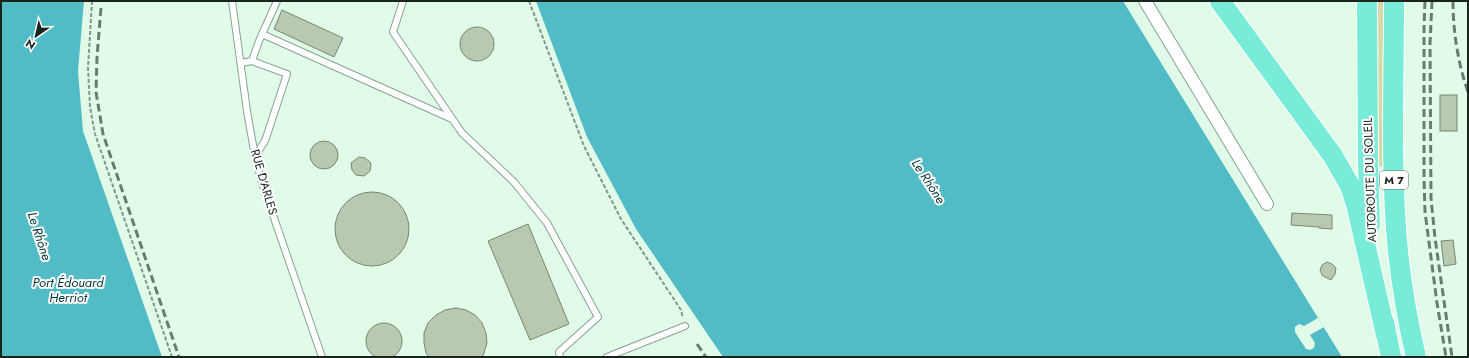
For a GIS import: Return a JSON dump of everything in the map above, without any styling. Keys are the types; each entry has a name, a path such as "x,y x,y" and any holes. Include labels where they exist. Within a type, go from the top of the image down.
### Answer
{"highway":[{"path":"1220,1 1333,156 1350,186 1356,204 1386,335"},
{"name":"AUTOROUTE DU SOLEIL","path":"1367,1 1369,208 1374,262 1391,357"},
{"name":"AUTOROUTE DU SOLEIL","path":"1394,1 1394,188 1398,253 1404,297 1416,357"},
{"path":"1394,97 1406,1"}],"street":[{"path":"1145,1 1267,204"}],"lane":[{"name":"RUE D'ARLES","path":"232,1 247,111 263,186 322,357"},
{"path":"252,61 277,1"},
{"path":"403,1 393,32 462,133 514,182 547,223 598,318 559,352 560,357"},
{"path":"262,34 452,119"},
{"path":"241,63 252,61 287,74 265,141 256,156"},
{"path":"607,357 685,326"}],"path":[{"path":"92,1 88,68 90,107 95,134 172,357"},
{"path":"529,1 584,146 621,219 681,310 685,326"}],"green space":[{"path":"1377,1 1383,1 1383,167 1378,166"}],"water":[{"name":"Port Édouard Herriot","path":"1,1 84,1 78,71 83,131 162,357 1,357"},
{"name":"Le Rhône","path":"536,1 1123,1 1342,357 723,357 636,229 587,137"}],"pier":[{"path":"1318,318 1324,327 1310,335 1315,343 1314,348 1310,350 1306,349 1295,332 1295,327 1299,324 1304,326"}],"building":[{"path":"282,10 343,38 334,57 274,29"},
{"path":"477,27 489,32 494,44 489,56 477,61 465,56 460,44 465,32"},
{"path":"1440,95 1457,95 1457,131 1440,131"},
{"path":"324,141 334,145 338,155 334,165 324,169 314,165 310,155 314,145"},
{"path":"359,157 365,158 371,165 370,171 364,176 356,175 352,170 351,163"},
{"path":"372,192 393,198 403,208 409,229 403,250 393,260 372,266 351,260 341,250 335,229 341,208 351,198"},
{"path":"1292,213 1332,215 1332,229 1291,225"},
{"path":"528,224 569,324 530,340 488,241"},
{"path":"1453,240 1456,264 1444,266 1441,241"},
{"path":"1327,262 1336,268 1335,274 1331,280 1323,276 1320,271 1322,265"},
{"path":"456,308 466,310 475,315 482,323 486,333 487,343 482,357 429,357 426,353 424,343 424,333 428,323 436,315 445,310"},
{"path":"384,323 394,326 399,331 402,341 399,351 394,356 384,359 374,356 369,351 366,341 369,331 374,326"}],"railway":[{"path":"1425,1 1425,212 1446,357"},
{"path":"1432,1 1430,44 1431,198 1435,238 1452,357"},
{"path":"1453,1 1457,47 1461,70 1468,92"},
{"path":"101,8 96,92 103,134 179,357"},
{"path":"697,344 706,357"}]}
